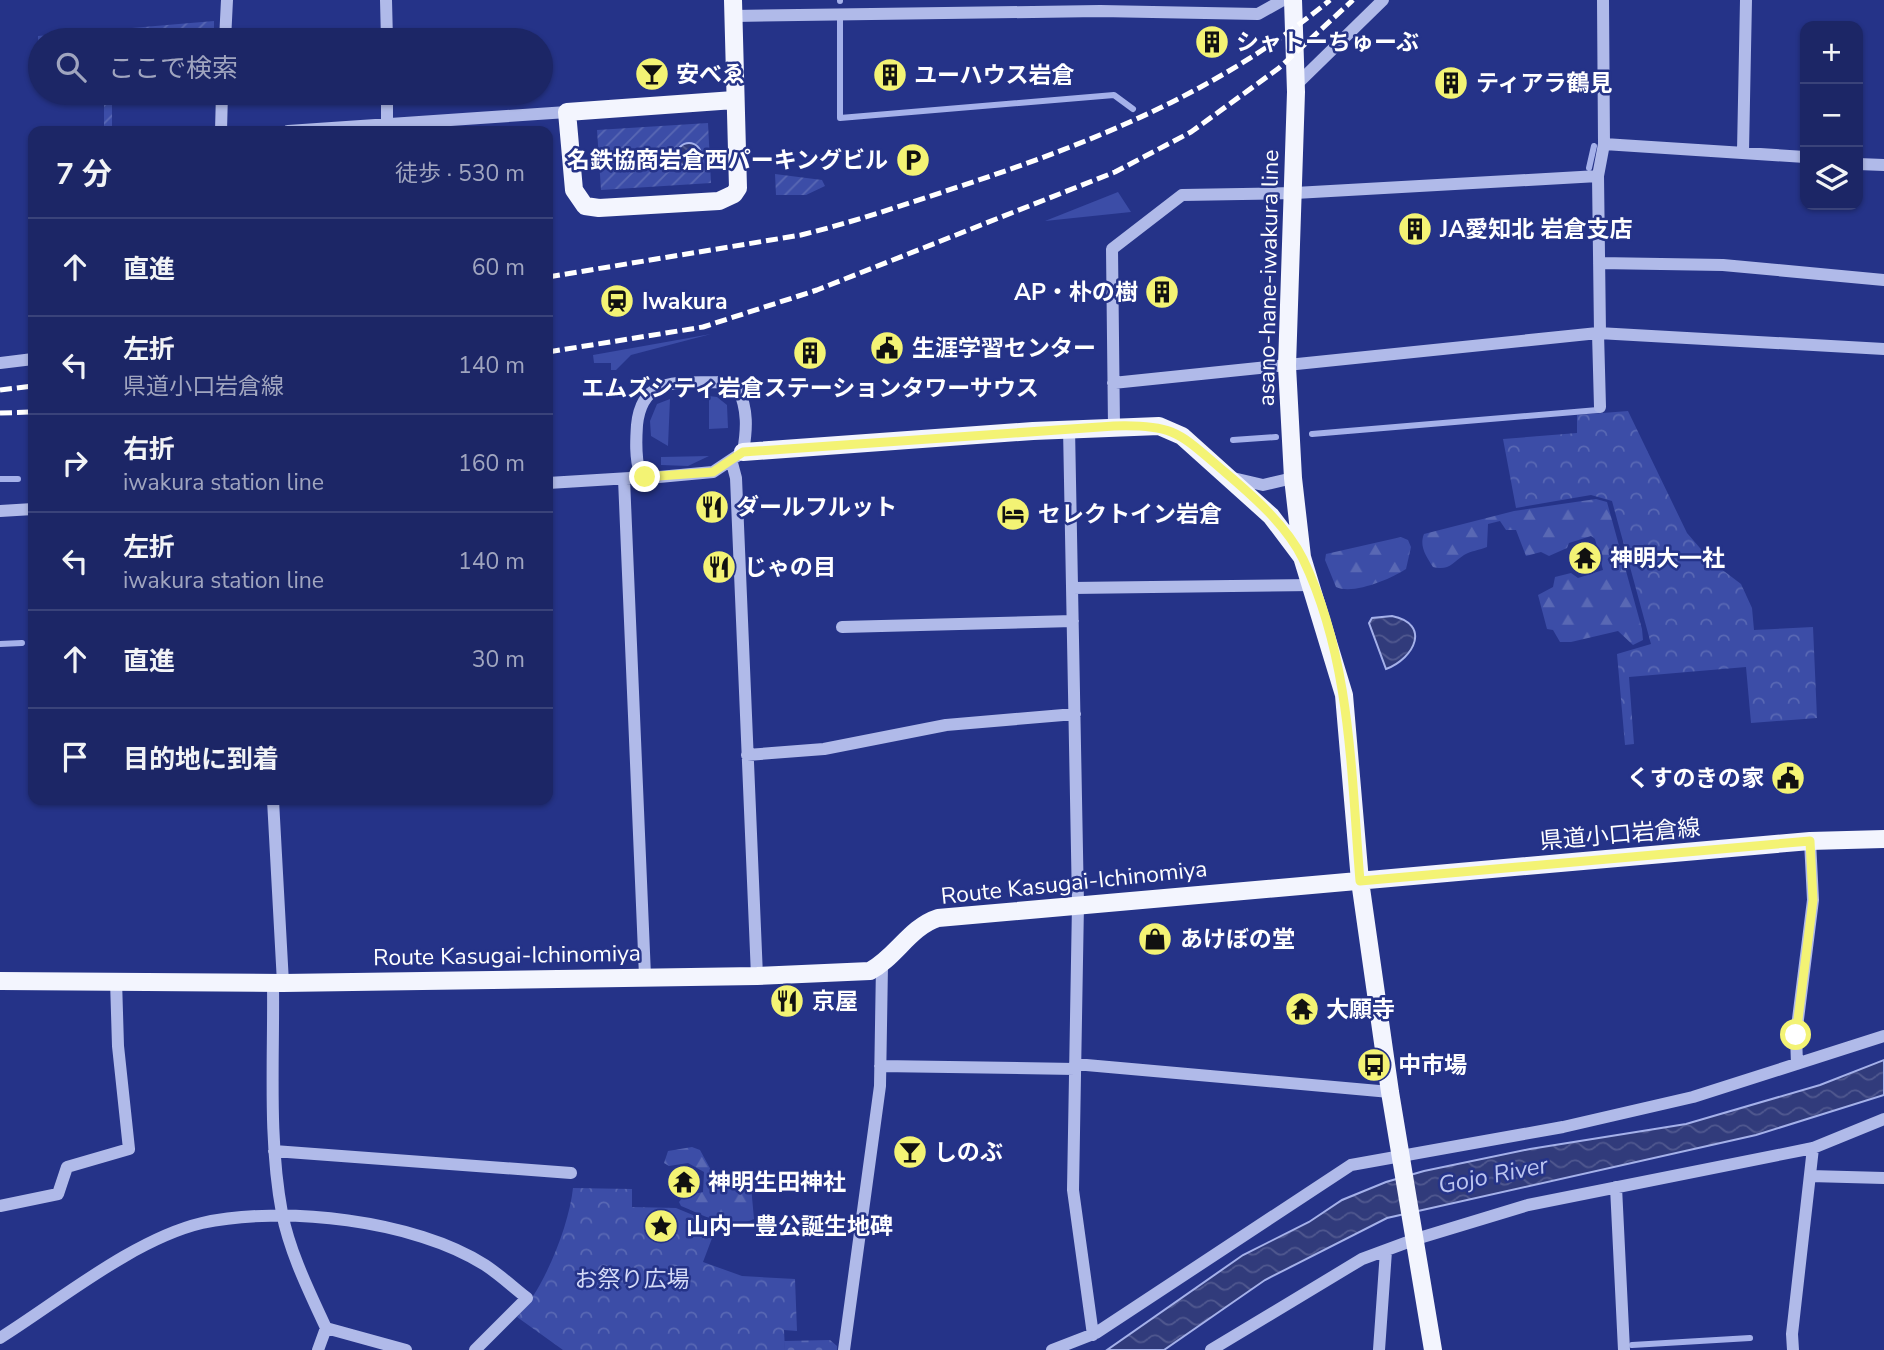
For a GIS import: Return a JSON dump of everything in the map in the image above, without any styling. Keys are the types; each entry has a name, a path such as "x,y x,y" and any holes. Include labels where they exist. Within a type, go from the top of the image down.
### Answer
{"main road":[{"name":"asano-hane-iwakura line","path":"1293,0 1296,85 1295,193 1287,366 1293,478 1302,557"},
{"path":"733,8 738,188 734,194 719,201 599,208 585,205 574,190 567,112 734,100"},
{"path":"737,458 1069,428 1159,426 1182,436 1233,478 1271,516 1302,557 1313,585 1345,695 1360,881 1390,1092 1433,1350"},
{"name":"県道小口岩倉線","path":"1360,881 1810,841 1884,839"},
{"name":"Route Kasugai-Ichinomiya","path":"0,981 278,983 757,976 870,971 882,965 915,932 938,918 1360,881"}],"street":[{"path":"226,28 227,0"},
{"path":"386,0 387,28"},
{"path":"733,8 924,7 1258,15 1283,0"},
{"path":"1296,85 1383,0"},
{"path":"1600,407 1598,176 1605,144 1604,0"},
{"path":"1742,151 1746,0"},
{"path":"221,126 222,105"},
{"path":"387,105 387,124"},
{"path":"359,126 567,112"},
{"path":"1605,144 1800,157"},
{"path":"1863,164 1884,165"},
{"path":"1114,426 1112,249 1182,195 1295,193 1598,176"},
{"path":"1599,263 1723,265 1884,281"},
{"path":"1113,383 1599,333 1884,349"},
{"path":"0,363 28,360"},
{"path":"645,477 637,466 639,410 644,397 665,384 720,382 738,388 746,404 747,432 737,458 736,478 757,976"},
{"path":"1069,428 1078,904 1073,1190 1093,1335"},
{"path":"553,483 713,472 737,458"},
{"path":"1233,478 1263,485 1293,478"},
{"path":"624,479 645,976"},
{"path":"0,511 28,509"},
{"path":"1072,588 1313,585"},
{"path":"842,627 1073,621"},
{"path":"747,755 824,749 946,725 1075,714"},
{"path":"273,805 278,983 274,1151 283,1215 299,1269 326,1328 318,1350"},
{"path":"1797,1064 1796,1035 1813,900 1810,841"},
{"path":"844,1350 880,1066 882,965"},
{"path":"0,1206 58,1195 68,1167 129,1149 118,1046 116,980"},
{"path":"1052,1350 1093,1335 1351,1165 1400,1154 1563,1128 1693,1097 1884,1036"},
{"path":"880,1066 1075,1067 1390,1092"},
{"path":"1211,1350 1362,1259 1416,1239 1528,1205 1814,1148 1884,1119"},
{"path":"1793,1350 1792,1334 1814,1148"},
{"path":"274,1151 570,1172"},
{"path":"1810,1176 1884,1178"},
{"path":"1616,1187 1624,1350"},
{"path":"0,1338 88,1279 163,1238 202,1224 283,1215 370,1223 429,1241 484,1264 527,1298 475,1350"},
{"path":"1379,1350 1386,1251"},
{"path":"326,1328 406,1350"}],"green space":[{"path":"214,21 214,28 132,28"},
{"path":"104,105 112,105 112,126 104,126"},
{"path":"708,123 711,183 601,190 597,130"},
{"path":"775,174 822,180 825,186 806,195 776,195"},
{"path":"1118,192 1131,212 1045,221"},
{"path":"711,334 631,355 616,370 611,370 611,363 594,363 593,355"},
{"path":"709,396 717,397 727,405 728,428 709,429"},
{"path":"670,399 668,446 651,436 650,421 657,404"},
{"path":"1628,411 1687,533 1712,562 1741,584 1752,608 1754,630 1813,627 1817,718 1751,723 1746,667 1629,677 1634,744 1625,745 1617,654 1651,644 1612,501 1591,495 1516,508 1503,439 1577,433 1577,415"},
{"path":"709,456 688,466 661,465 661,457"},
{"path":"1596,499 1607,502 1642,629 1643,640 1633,645 1618,631 1560,642 1553,630 1547,629 1538,595 1553,587 1555,577 1571,573 1578,578 1603,570 1595,539 1591,536 1569,543 1567,548 1549,556 1541,552 1526,556 1516,530 1506,530 1500,521 1488,524 1487,547 1466,554 1443,568 1433,567 1423,547 1424,534 1514,511"},
{"path":"1401,537 1408,540 1411,547 1406,569 1362,587 1336,587 1325,560 1326,554"},
{"path":"692,1147 700,1150 712,1172 751,1186 754,1219 727,1223 681,1206 679,1202 684,1196 703,1192 704,1172 688,1163 669,1166 664,1163 668,1151"},
{"name":"お祭り広場","path":"573,1188 632,1189 632,1207 676,1208 717,1225 703,1262 742,1276 795,1279 797,1331 784,1330 785,1350 563,1350 517,1317 537,1290 554,1256 571,1203"},
{"path":"830,1340 837,1346 837,1350 785,1350 784,1341"}],"water":[{"path":"689,143 700,150 701,155 694,166 689,167 678,160 677,155 684,144"},
{"path":"1392,616 1404,620 1412,626 1415,633 1411,650 1386,669 1369,623 1372,618"},
{"name":"Gojo River","path":"1884,1060 1884,1095 1756,1135 1387,1218 1265,1280 1164,1350 1107,1350 1243,1255 1309,1222 1342,1200 1386,1182 1424,1171 1530,1149 1686,1124 1820,1085"}],"waterway":[{"path":"840,20 840,118 1114,95 1133,109"},
{"path":"1589,168 1594,146"},
{"path":"1312,434 1598,410"},
{"path":"1233,440 1276,437"},
{"path":"0,479 18,479"},
{"path":"0,644 22,643"},
{"path":"1632,1345 1750,1338"}],"railway":[{"path":"553,276 801,235 880,213 1008,170 1106,132 1199,88 1288,33 1330,0"},
{"path":"553,351 703,327 817,290 1115,172 1191,132 1279,68 1353,0"},
{"path":"0,390 28,387"},
{"path":"0,413 28,412"}],"place":[{"name":"シャトーちゅーぶ","path":"1212,42"},
{"name":"安べゑ","path":"652,74"},
{"name":"ユーハウス岩倉","path":"890,75"},
{"name":"ティアラ鶴見","path":"1451,83"},
{"name":"名鉄協商岩倉西パーキングビル","path":"913,160"},
{"name":"JA愛知北 岩倉支店","path":"1415,229"},
{"name":"AP・朴の樹","path":"1162,292"},
{"name":"Iwakura","path":"617,301"},
{"name":"生涯学習センター","path":"887,348"},
{"name":"エムズシティ岩倉ステーションタワーサウス","path":"810,353"},
{"name":"ダールフルット","path":"712,507"},
{"name":"セレクトイン岩倉","path":"1013,514"},
{"name":"神明大一社","path":"1585,558"},
{"name":"じゃの目","path":"719,567"},
{"name":"くすのきの家","path":"1788,778"},
{"name":"あけぼの堂","path":"1155,939"},
{"name":"京屋","path":"787,1001"},
{"name":"大願寺","path":"1302,1009"},
{"name":"中市場","path":"1374,1065"},
{"name":"しのぶ","path":"910,1152"},
{"name":"神明生田神社","path":"684,1182"},
{"name":"山内一豊公誕生地碑","path":"661,1226"}],"route":[{"path":"645,477 713,472 732,463 743,452 1114,426 1159,426 1182,436 1233,478 1271,516 1302,557 1339,667 1345,695 1360,881 1810,841 1813,900 1796,1035"}]}
